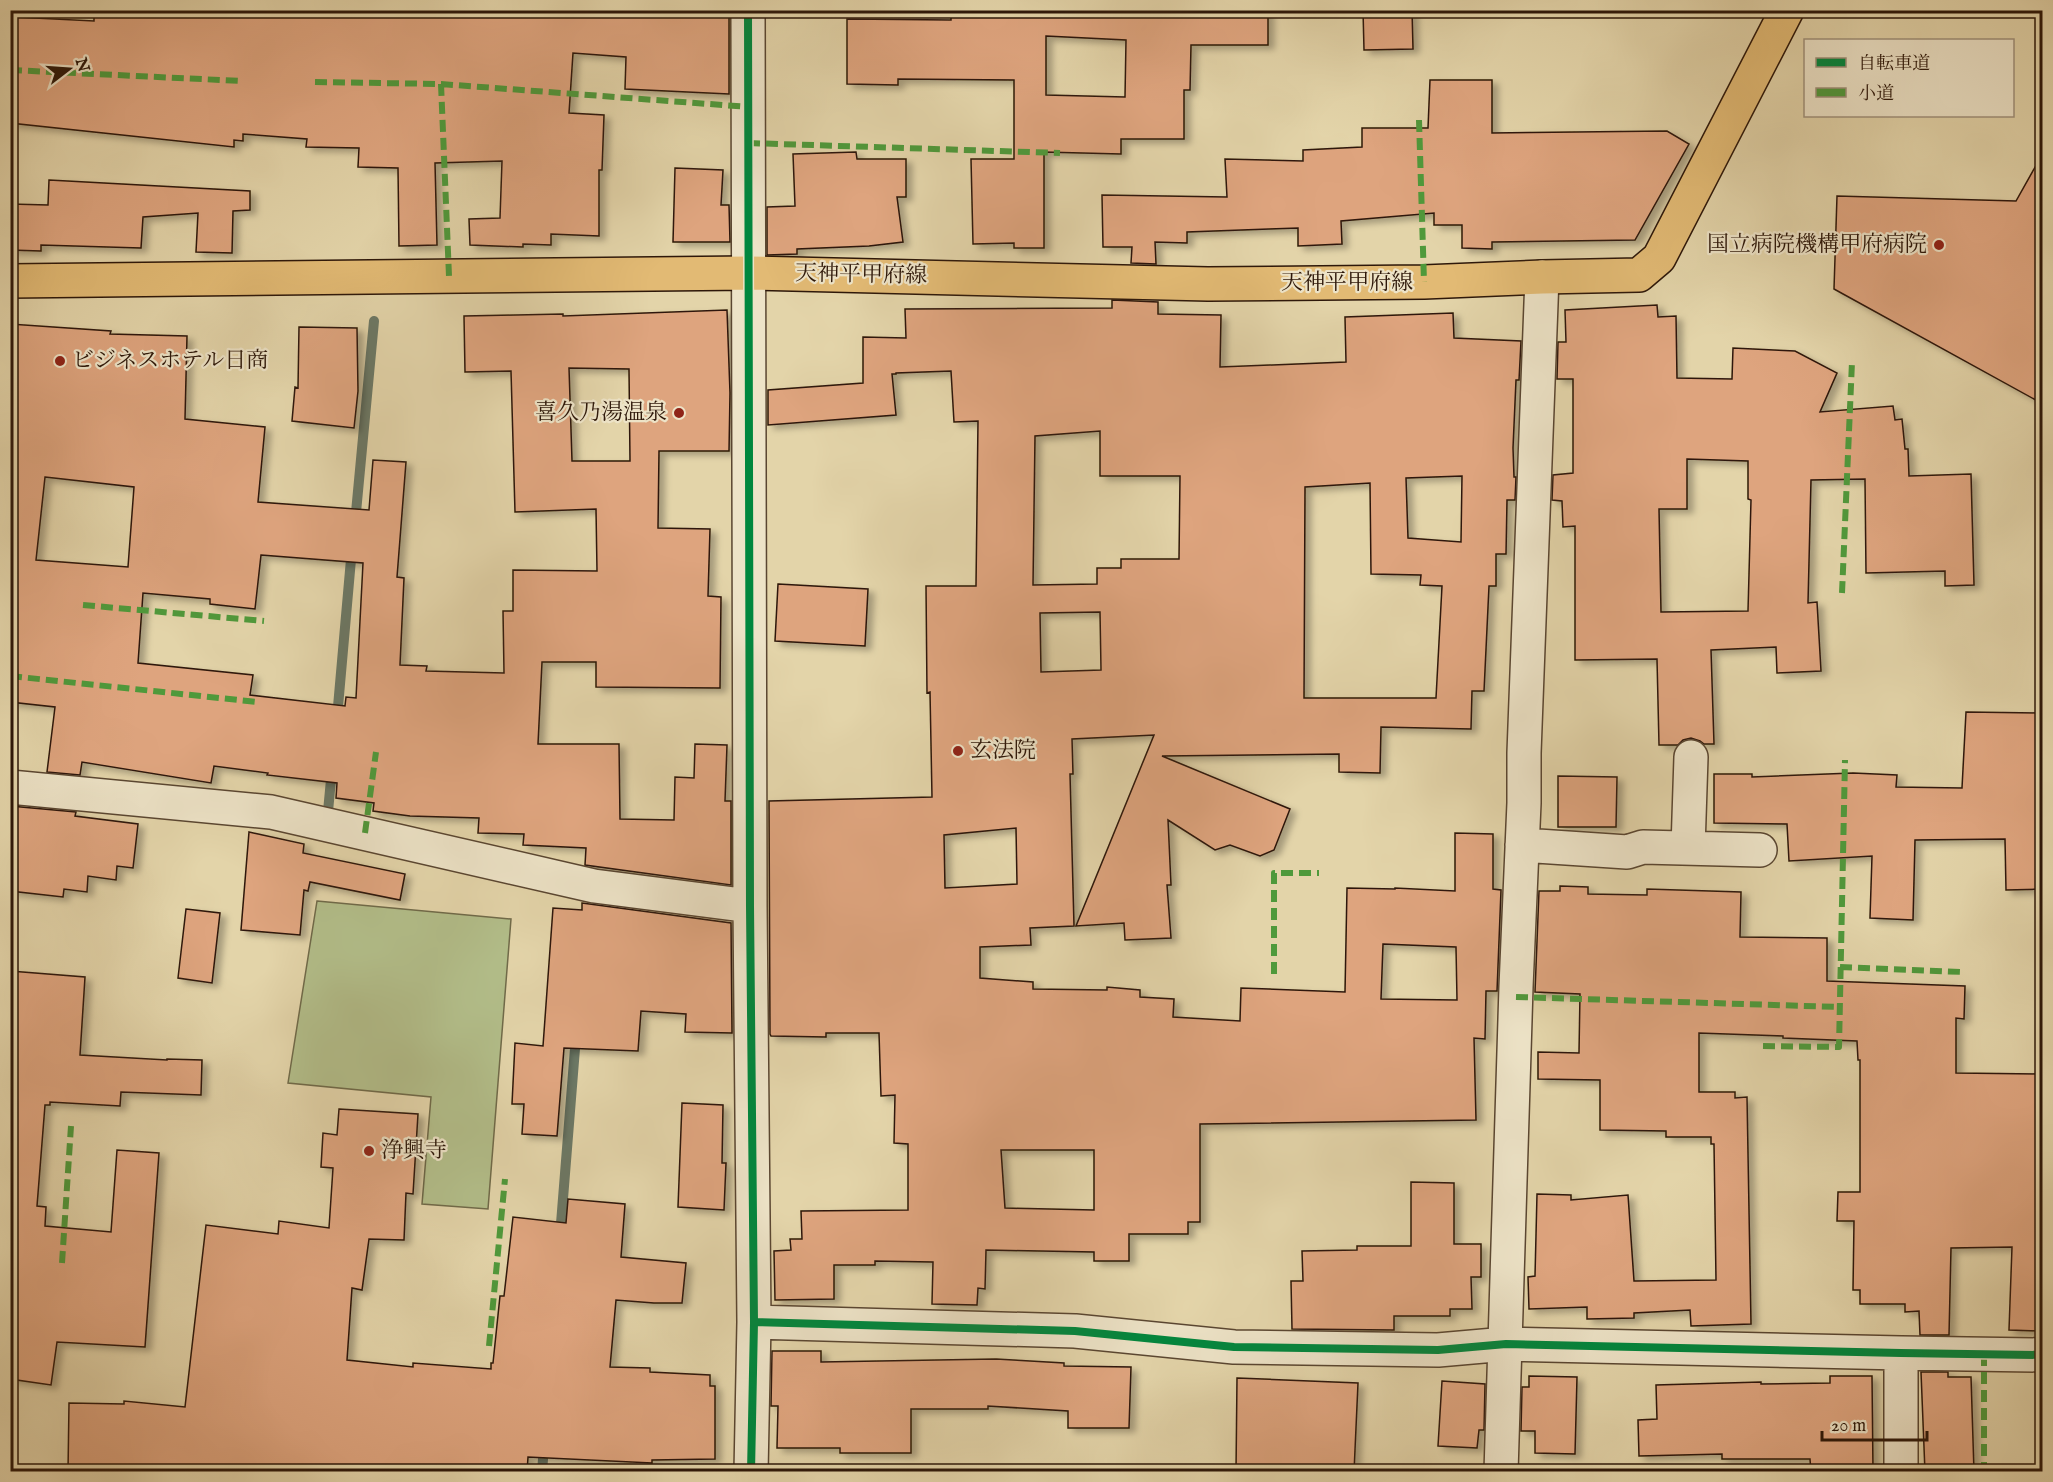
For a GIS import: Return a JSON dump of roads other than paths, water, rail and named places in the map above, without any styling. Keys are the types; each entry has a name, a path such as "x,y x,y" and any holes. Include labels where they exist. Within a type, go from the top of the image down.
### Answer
{"main road":[{"name":"天神平甲府線","path":"10,281 749,273 1208,284 1424,282 1639,275 1659,258 1787,10"}],"street":[{"path":"748,10 750,906 754,1322 751,1472"},
{"path":"1501,1472 1542,277"},
{"path":"1688,848 1691,757"},
{"path":"10,787 271,812 594,886 750,906"},
{"path":"1522,845 1627,852 1643,847 1760,850"},
{"path":"754,1322 1075,1331 1234,1347 1438,1350 1506,1344 2043,1354"},
{"path":"1901,1353 1901,1472"}],"waterway":[{"path":"355,523 374,321"},
{"path":"337,718 352,548"},
{"path":"327,822 332,769"},
{"path":"560,1236 576,1036"},
{"path":"542,1472 544,1446"}],"place":[{"name":"国立病院機構甲府病院","path":"1939,245"},
{"name":"ビジネスホテル日商","path":"60,361"},
{"name":"喜久乃湯温泉","path":"679,413"},
{"name":"玄法院","path":"958,751"},
{"name":"浄興寺","path":"369,1151"}]}
